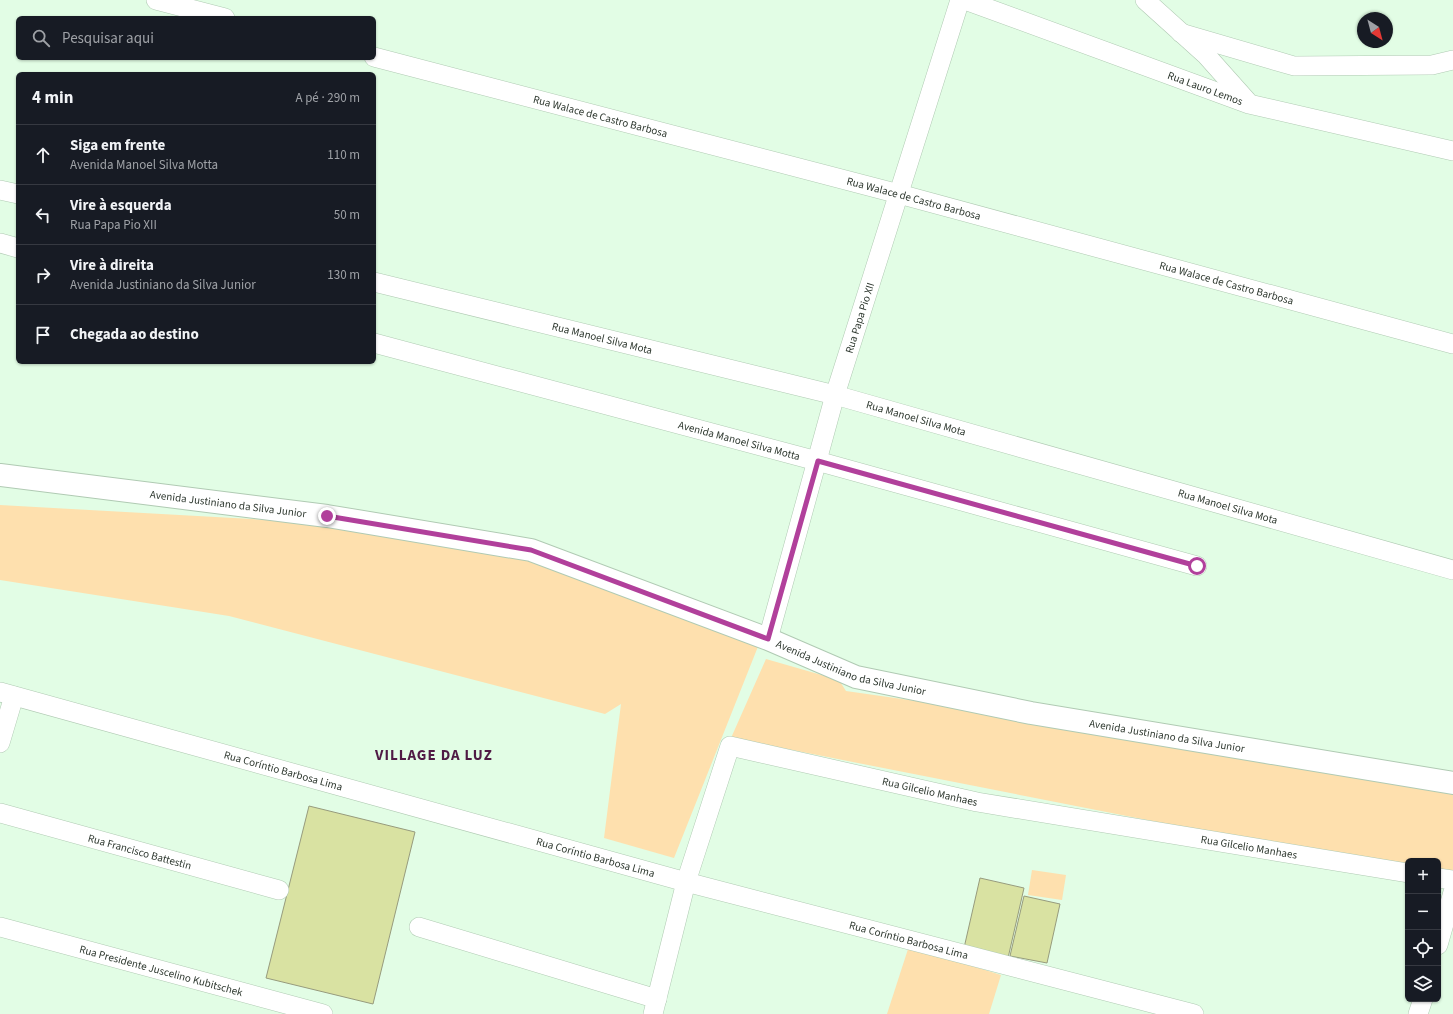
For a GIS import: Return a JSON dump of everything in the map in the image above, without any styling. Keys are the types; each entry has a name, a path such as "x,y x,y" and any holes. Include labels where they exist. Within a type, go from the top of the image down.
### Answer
{"street":[{"path":"156,0 217,16"},
{"name":"Rua Papa Pio XII","path":"768,639 836,395 960,0"},
{"name":"Rua Lauro Lemos","path":"965,0 1249,104 1453,151"},
{"path":"1145,0 1206,55 1249,104"},
{"path":"1181,34 1294,66 1432,65 1453,60"},
{"name":"Rua Walace de Castro Barbosa","path":"376,58 899,194 1453,344"},
{"path":"0,190 16,194"},
{"path":"0,244 16,248"},
{"name":"Rua Manoel Silva Mota","path":"376,282 836,395 1453,570"},
{"name":"Avenida Manoel Silva Motta","path":"376,344 818,461 1197,566"},
{"name":"Avenida Justiniano da Silva Junior","path":"0,475 327,516 531,550 768,639 856,677 1032,713 1453,783"},
{"path":"0,743 7,694"},
{"name":"Rua Coríntio Barbosa Lima","path":"7,694 686,882 1194,1014"},
{"name":"Rua Gilcelio Manhaes","path":"655,1006 686,882 730,746 977,802 1405,873"},
{"name":"Rua Francisco Battestin","path":"0,813 279,890"},
{"path":"1441,878 1453,880"},
{"path":"1441,934 1453,892"},
{"name":"Rua Presidente Juscelino Kubitschek","path":"0,927 323,1014"},
{"path":"419,927 655,1006"},
{"path":"1418,1014 1422,1002"}],"shaded area":[{"path":"0,505 303,522 528,560 761,639 674,858 604,838 621,704 605,714 229,616 0,580"},
{"path":"766,659 839,680 846,691 1049,720 1453,793 1453,874 1441,872 1441,858 1405,858 1405,867 1279,846 731,738"},
{"path":"1032,870 1066,875 1062,900 1028,895"},
{"path":"909,946 1001,975 989,1014 887,1014"}],"building":[{"path":"309,806 415,832 373,1004 266,978"},
{"path":"980,878 1024,888 1008,958 964,948"},
{"path":"1024,896 1060,904 1047,963 1010,956"}],"district":[{"name":"VILLAGE DA LUZ","path":"434,755"}],"route":[{"path":"327,516 531,550 768,639 818,461 1197,566"}]}
